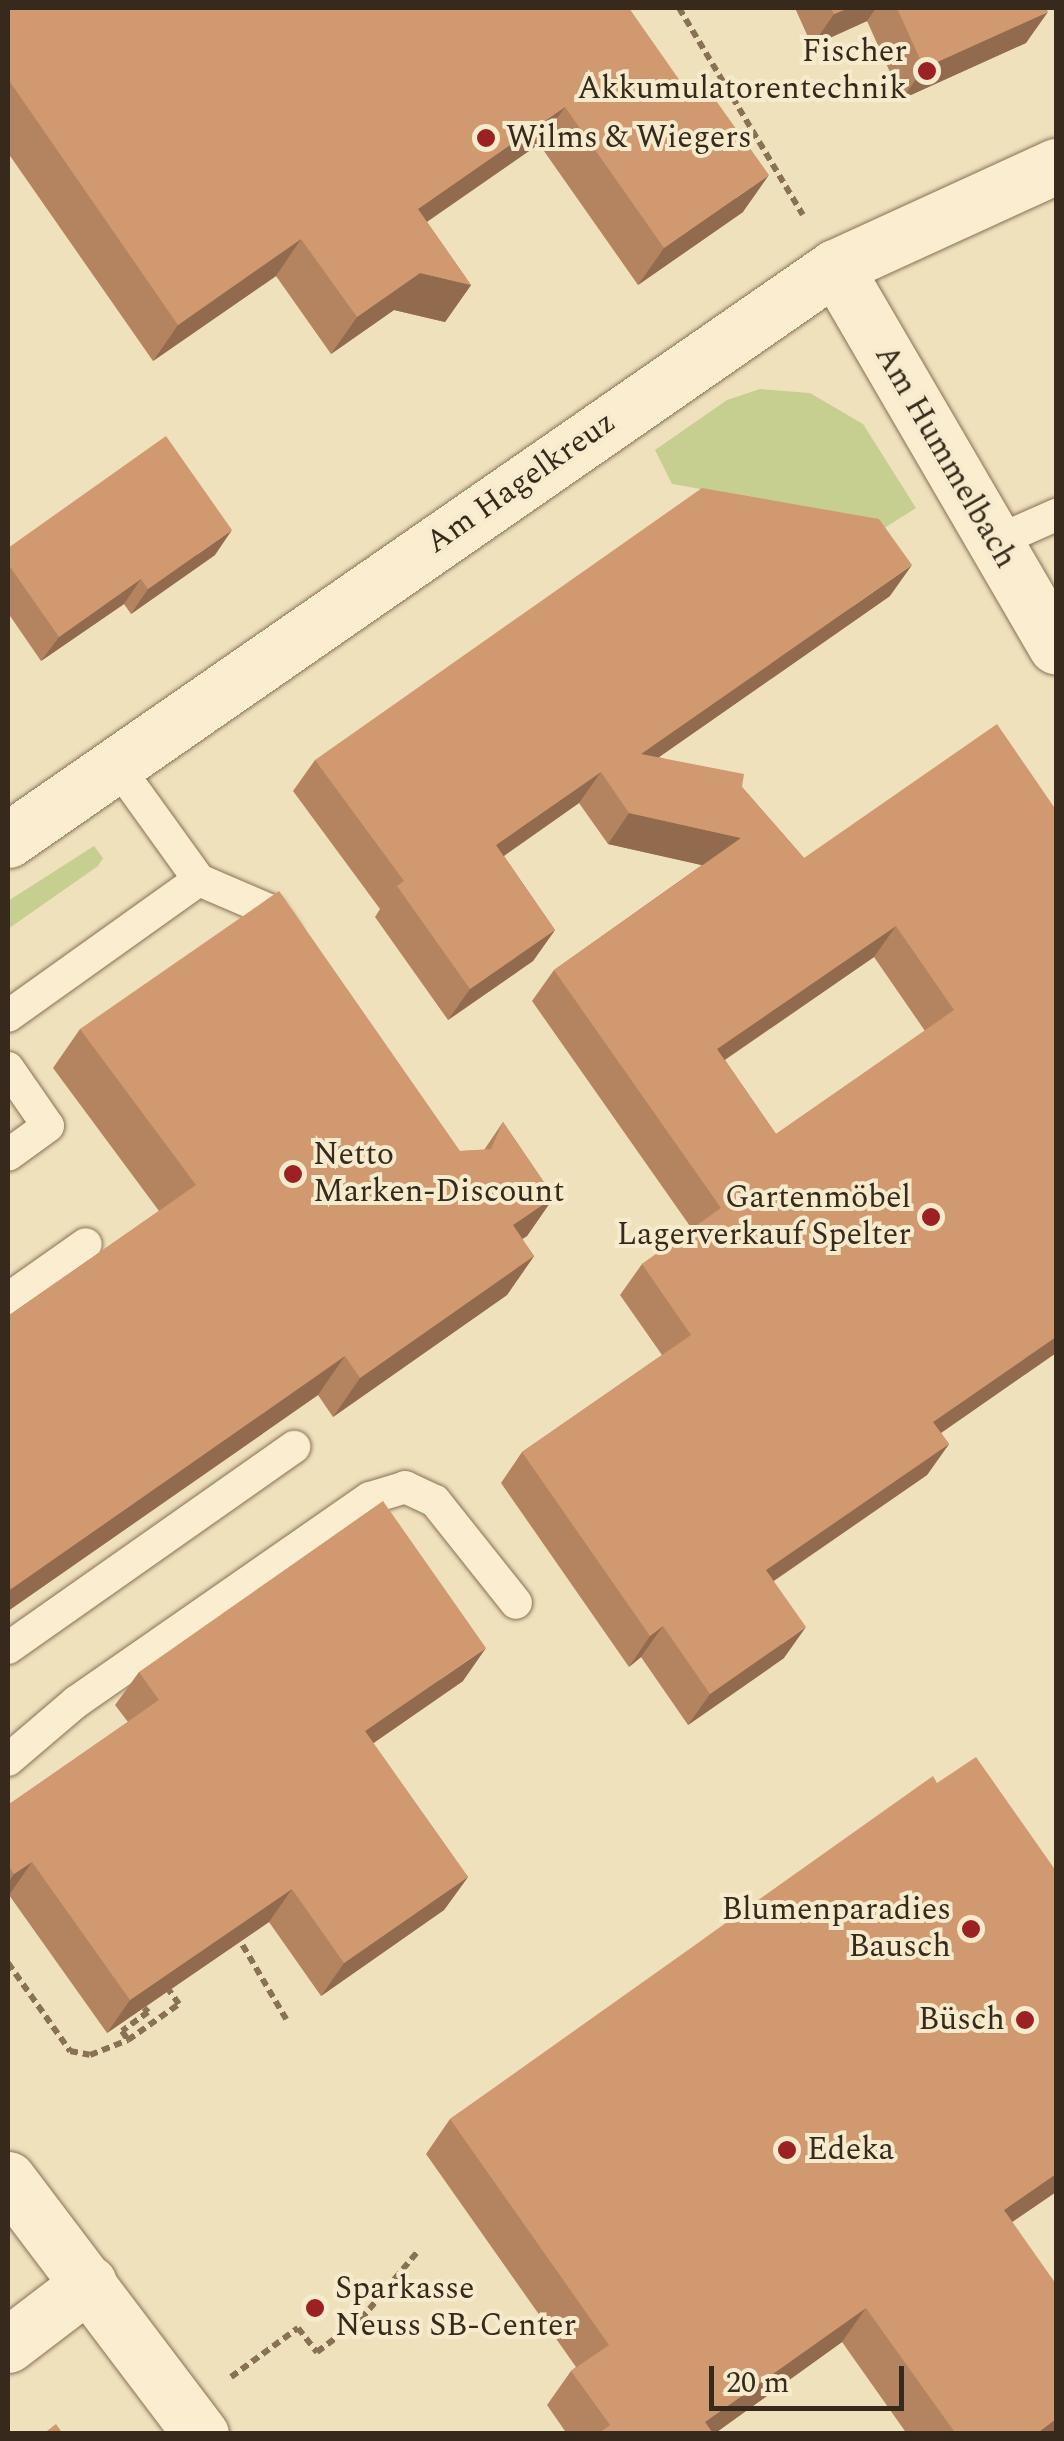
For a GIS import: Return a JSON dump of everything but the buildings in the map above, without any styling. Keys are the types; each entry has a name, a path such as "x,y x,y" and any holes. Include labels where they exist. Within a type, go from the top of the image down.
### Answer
{"street":[{"name":"Am Hagelkreuz","path":"8,840 834,267 1056,166"},
{"name":"Am Hummelbach","path":"834,267 1056,646"},
{"path":"8,2179 192,2422"},
{"path":"8,2345 89,2283"}],"lane":[{"path":"995,542 1056,515"},
{"path":"115,764 198,880 270,910 304,959"},
{"path":"8,1016 198,880"},
{"path":"8,1068 48,1126 8,1155"},
{"path":"8,1299 86,1244"},
{"path":"8,1648 294,1447"},
{"path":"8,1760 76,1702 370,1498 405,1488 435,1501 516,1603"}],"path":[{"path":"679,8 834,267"},
{"path":"232,1928 286,2019"},
{"path":"8,1963 70,2051 90,2055 128,2040 179,2004 170,1990"},
{"path":"128,2040 122,2031 148,2012 144,2008"},
{"path":"192,2422 298,2328 317,2352 361,2320 419,2250"}],"green space":[{"path":"760,389 810,393 863,424 916,508 872,536 858,517 672,484 655,450 727,400"},
{"path":"94,846 103,858 98,866 8,929 8,901"}],"place":[{"name":"Fischer Akkumulatorentechnik","path":"927,71"},
{"name":"Wilms & Wiegers","path":"486,138"},
{"name":"Netto Marken-Discount","path":"293,1174"},
{"name":"Gartenmöbel Lagerverkauf Spelter","path":"931,1217"},
{"name":"Blumenparadies Bausch","path":"971,1929"},
{"name":"Büsch","path":"1025,2020"},
{"name":"Edeka","path":"787,2150"},
{"name":"Sparkasse Neuss SB-Center","path":"315,2308"}]}
